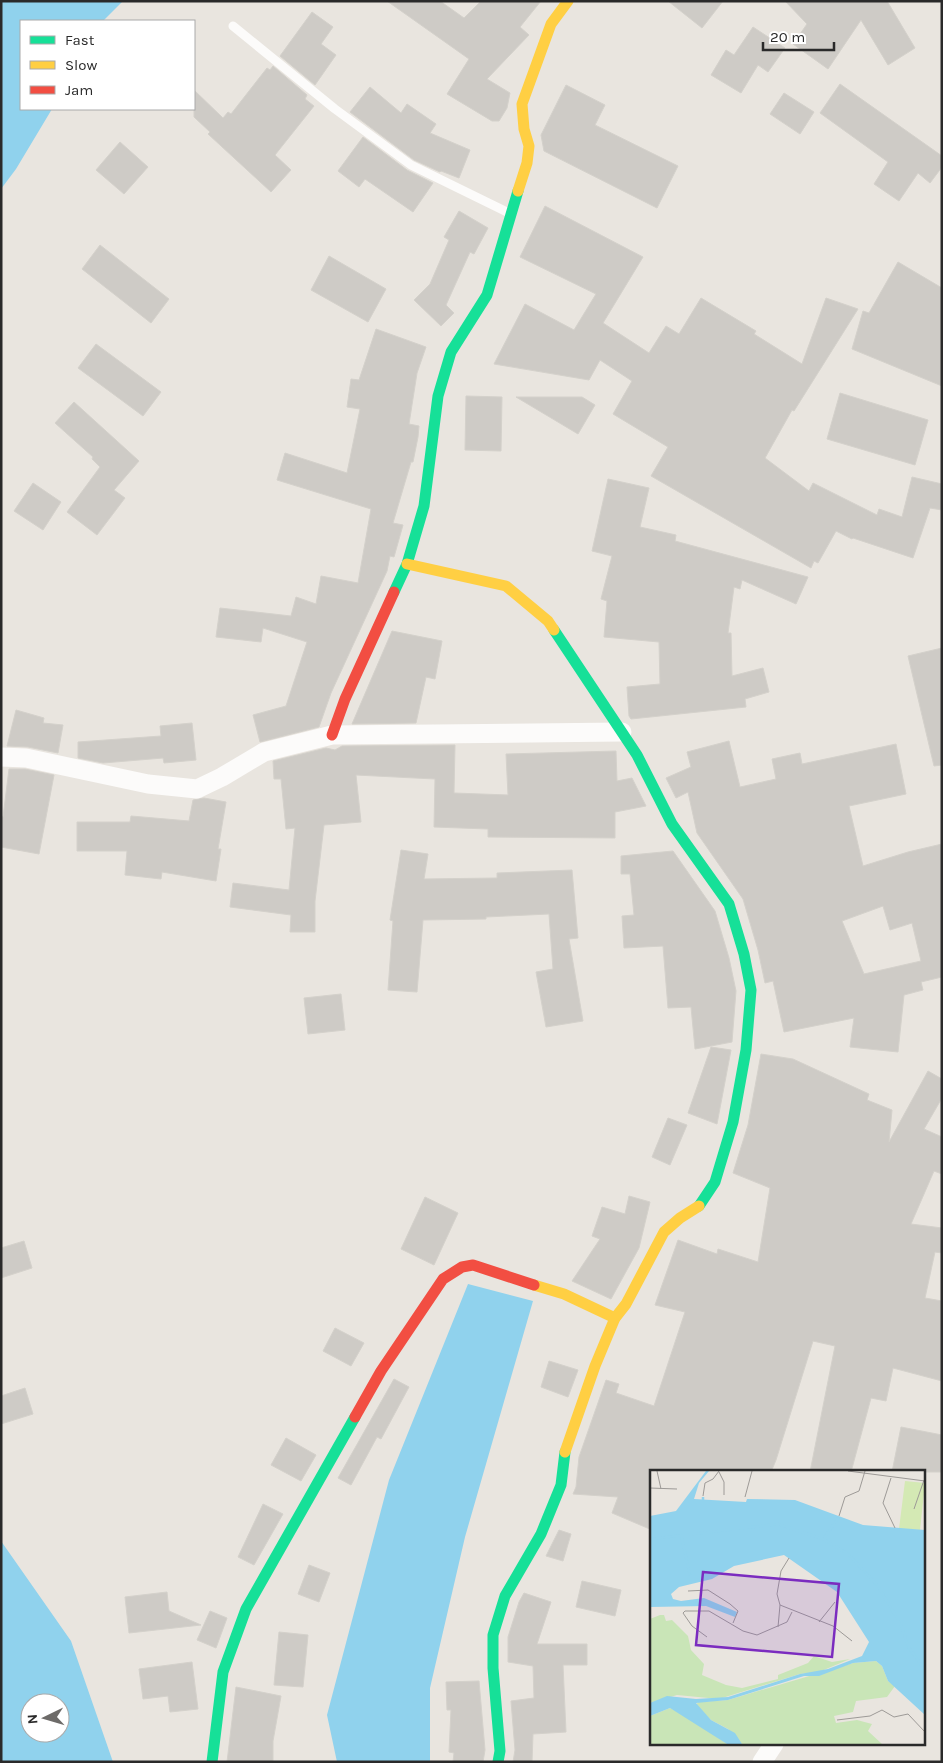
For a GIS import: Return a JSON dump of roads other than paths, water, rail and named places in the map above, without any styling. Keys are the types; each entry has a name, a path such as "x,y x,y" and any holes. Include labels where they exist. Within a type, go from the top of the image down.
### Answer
{"street":[{"path":"332,734 373,635 407,564 424,506 438,396 451,352 487,295 527,163 529,146 524,129 522,104 550,24 568,1"},
{"path":"407,564 506,586 548,621 637,755 672,824 729,904 744,954 750,990 746,1050 733,1122 715,1182 701,1206 680,1218 664,1232 626,1304 615,1318 595,1366 564,1454 561,1485 541,1534 505,1596 493,1635 492,1668 500,1751 498,1762"},
{"path":"1,757 26,758 148,784 197,789 222,777 264,752 332,734 622,732"},
{"path":"212,1762 222,1672 246,1609 381,1370 443,1279 462,1267 473,1265 564,1294 615,1318"},
{"path":"762,1762 773,1746"}],"lane":[{"path":"233,26 335,109 411,165 511,214"}],"water":[{"path":"1,1 123,1 104,20 20,20 20,110 51,110 16,169 1,189"},
{"path":"468,1284 533,1301 465,1537 430,1688 430,1762 337,1762 327,1715 389,1480"},
{"path":"1,1541 71,1641 113,1762 1,1762"}]}
